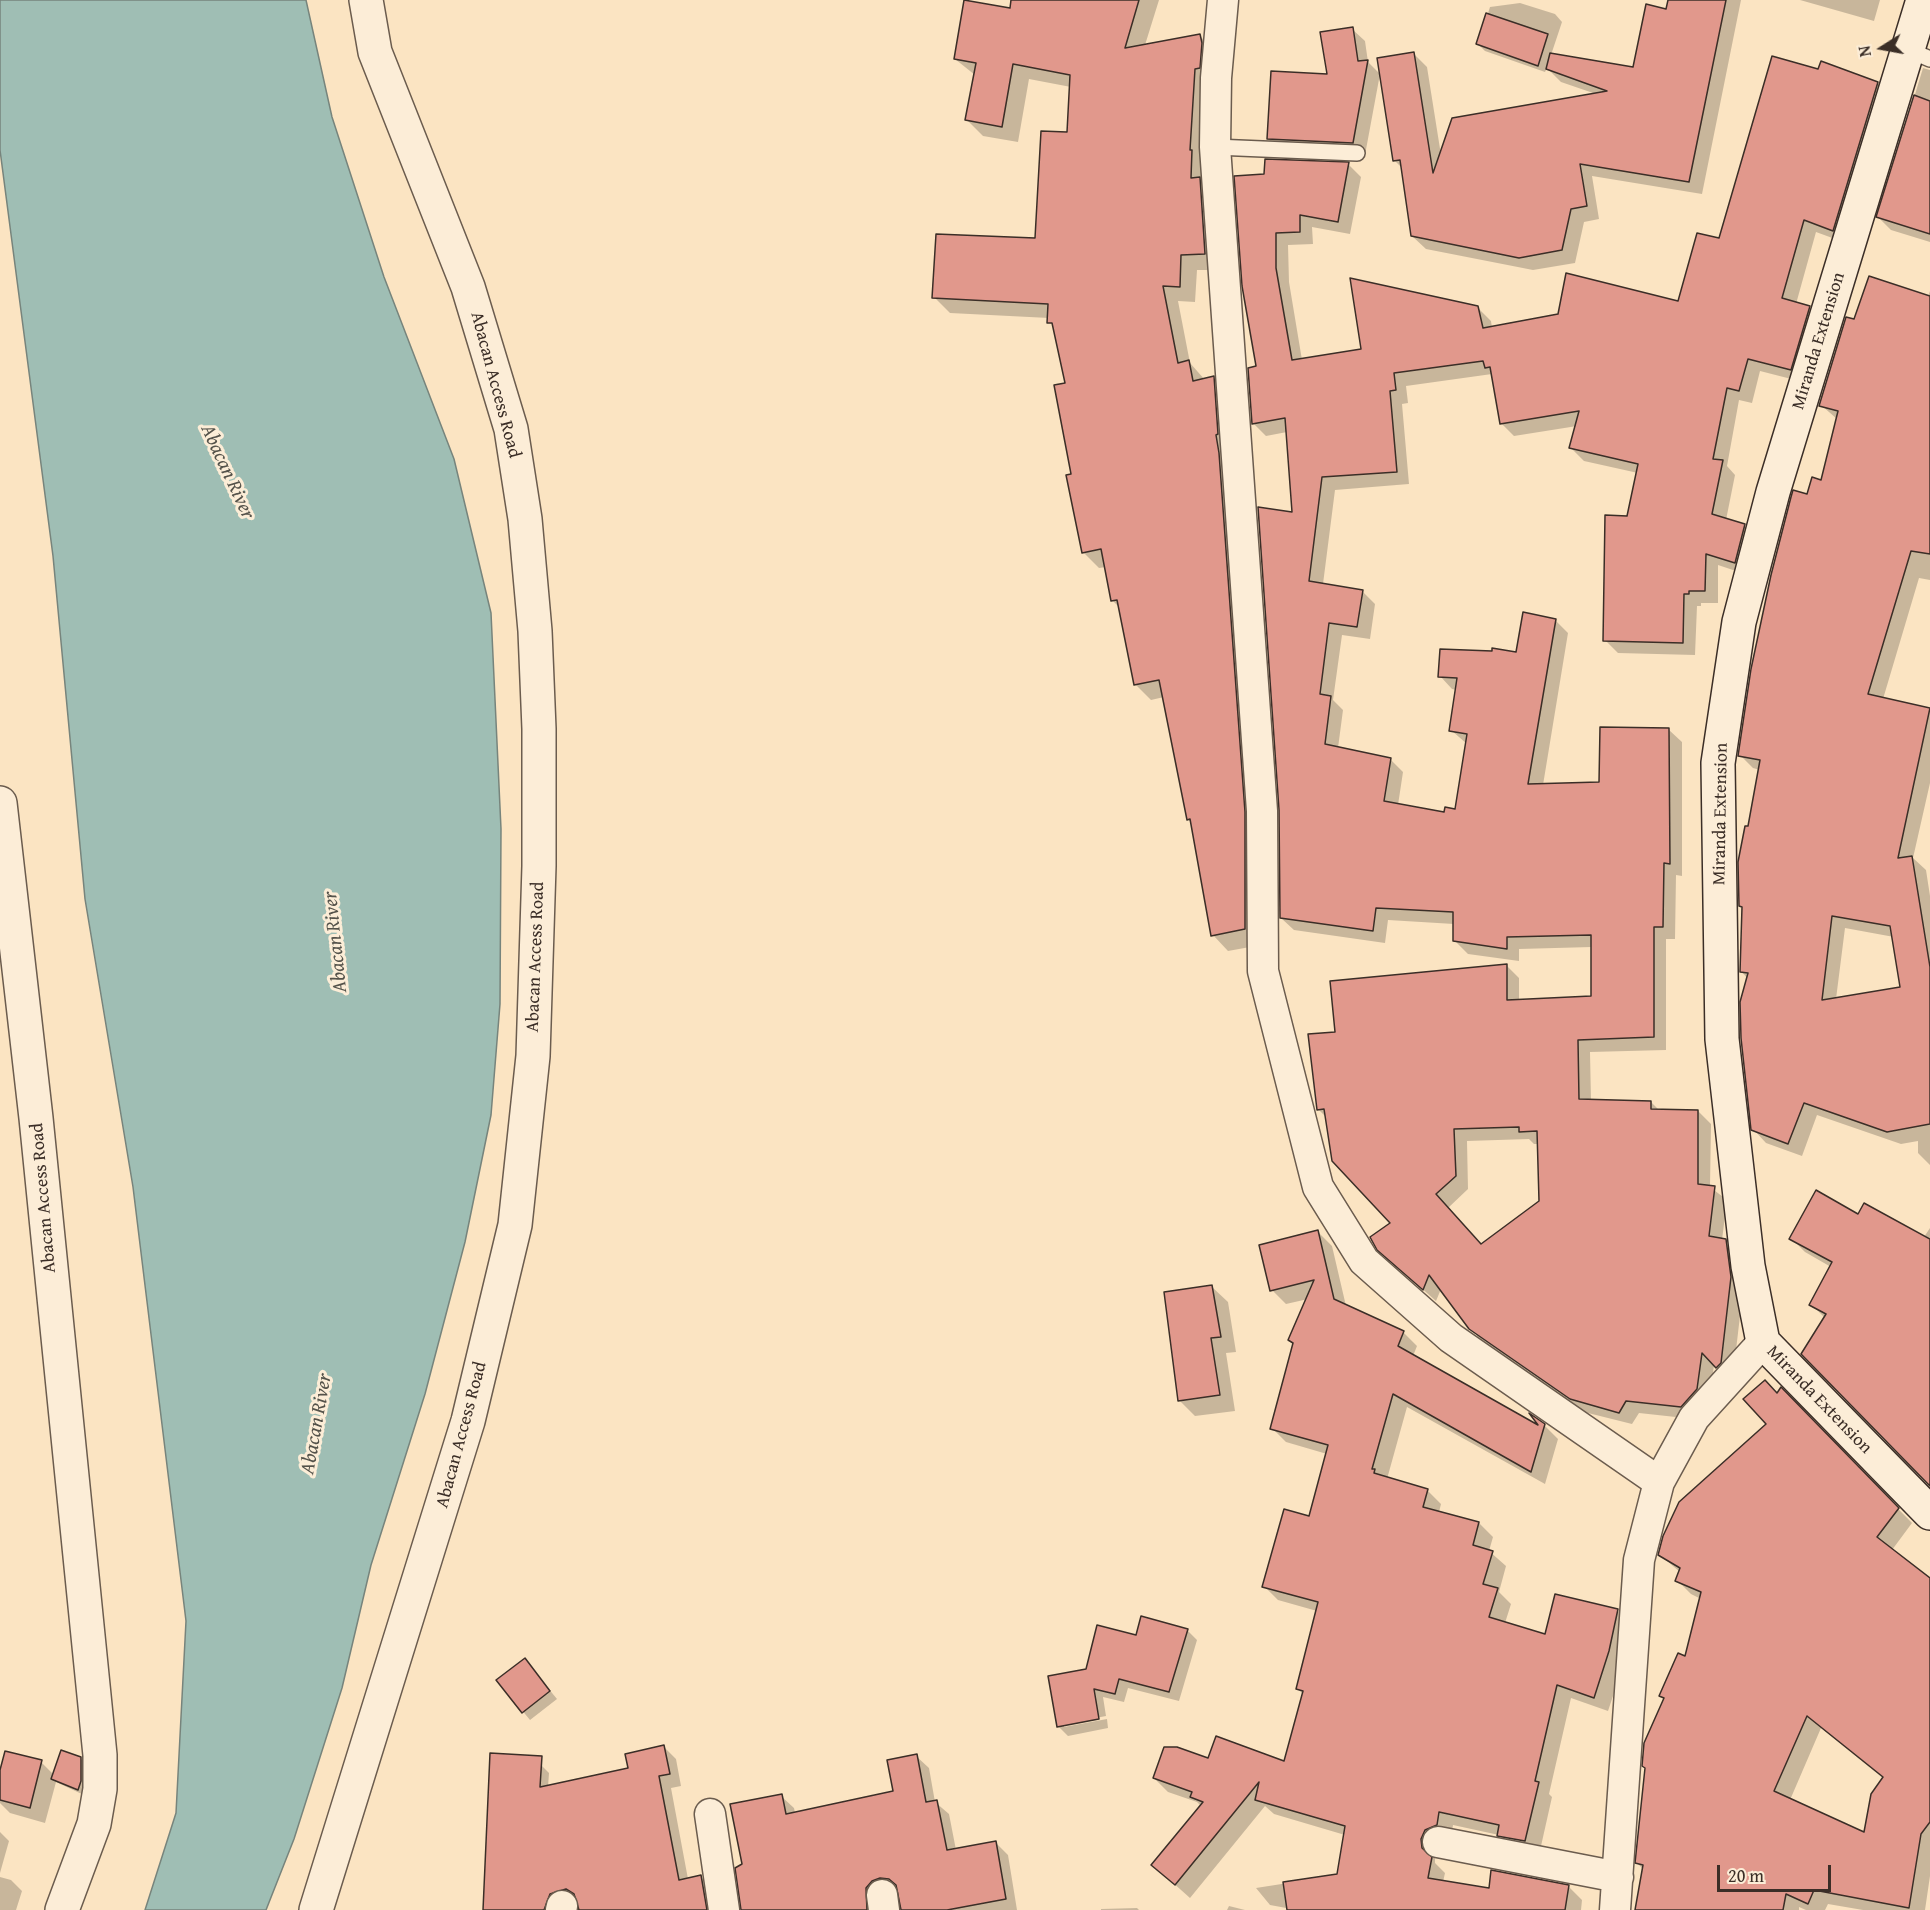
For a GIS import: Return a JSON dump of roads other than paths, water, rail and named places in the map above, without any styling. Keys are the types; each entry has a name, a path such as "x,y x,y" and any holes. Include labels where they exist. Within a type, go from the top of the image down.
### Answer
{"street":[{"name":"Abacan Access Road","path":"316,1910 468,1421 515,1226 533,1056 539,866 539,729 535,630 525,519 511,429 468,287 375,52 366,0"},
{"path":"1223,0 1216,78 1215,147 1262,811 1263,971 1318,1187 1364,1261 1451,1338 1659,1482"},
{"name":"Miranda Extension","path":"1923,0 1919,55 1773,492 1739,622 1718,763 1722,1039 1748,1266 1763,1342 1930,1513"},
{"name":"Abacan Access Road","path":"0,803 36,1118 100,1755 100,1788 94,1824 62,1910"},
{"path":"1615,1910 1639,1560 1659,1482 1695,1418 1763,1342"},
{"path":"710,1814 724,1910"},
{"path":"1438,1842 1618,1877"}],"lane":[{"path":"1215,147 1357,153"}],"water":[{"name":"Abacan River","path":"0,0 306,0 332,117 384,277 454,459 491,613 501,829 500,1004 491,1115 465,1242 425,1394 371,1565 342,1688 294,1839 266,1910 145,1910 176,1813 186,1621 133,1187 85,899 53,556 0,150"}]}
